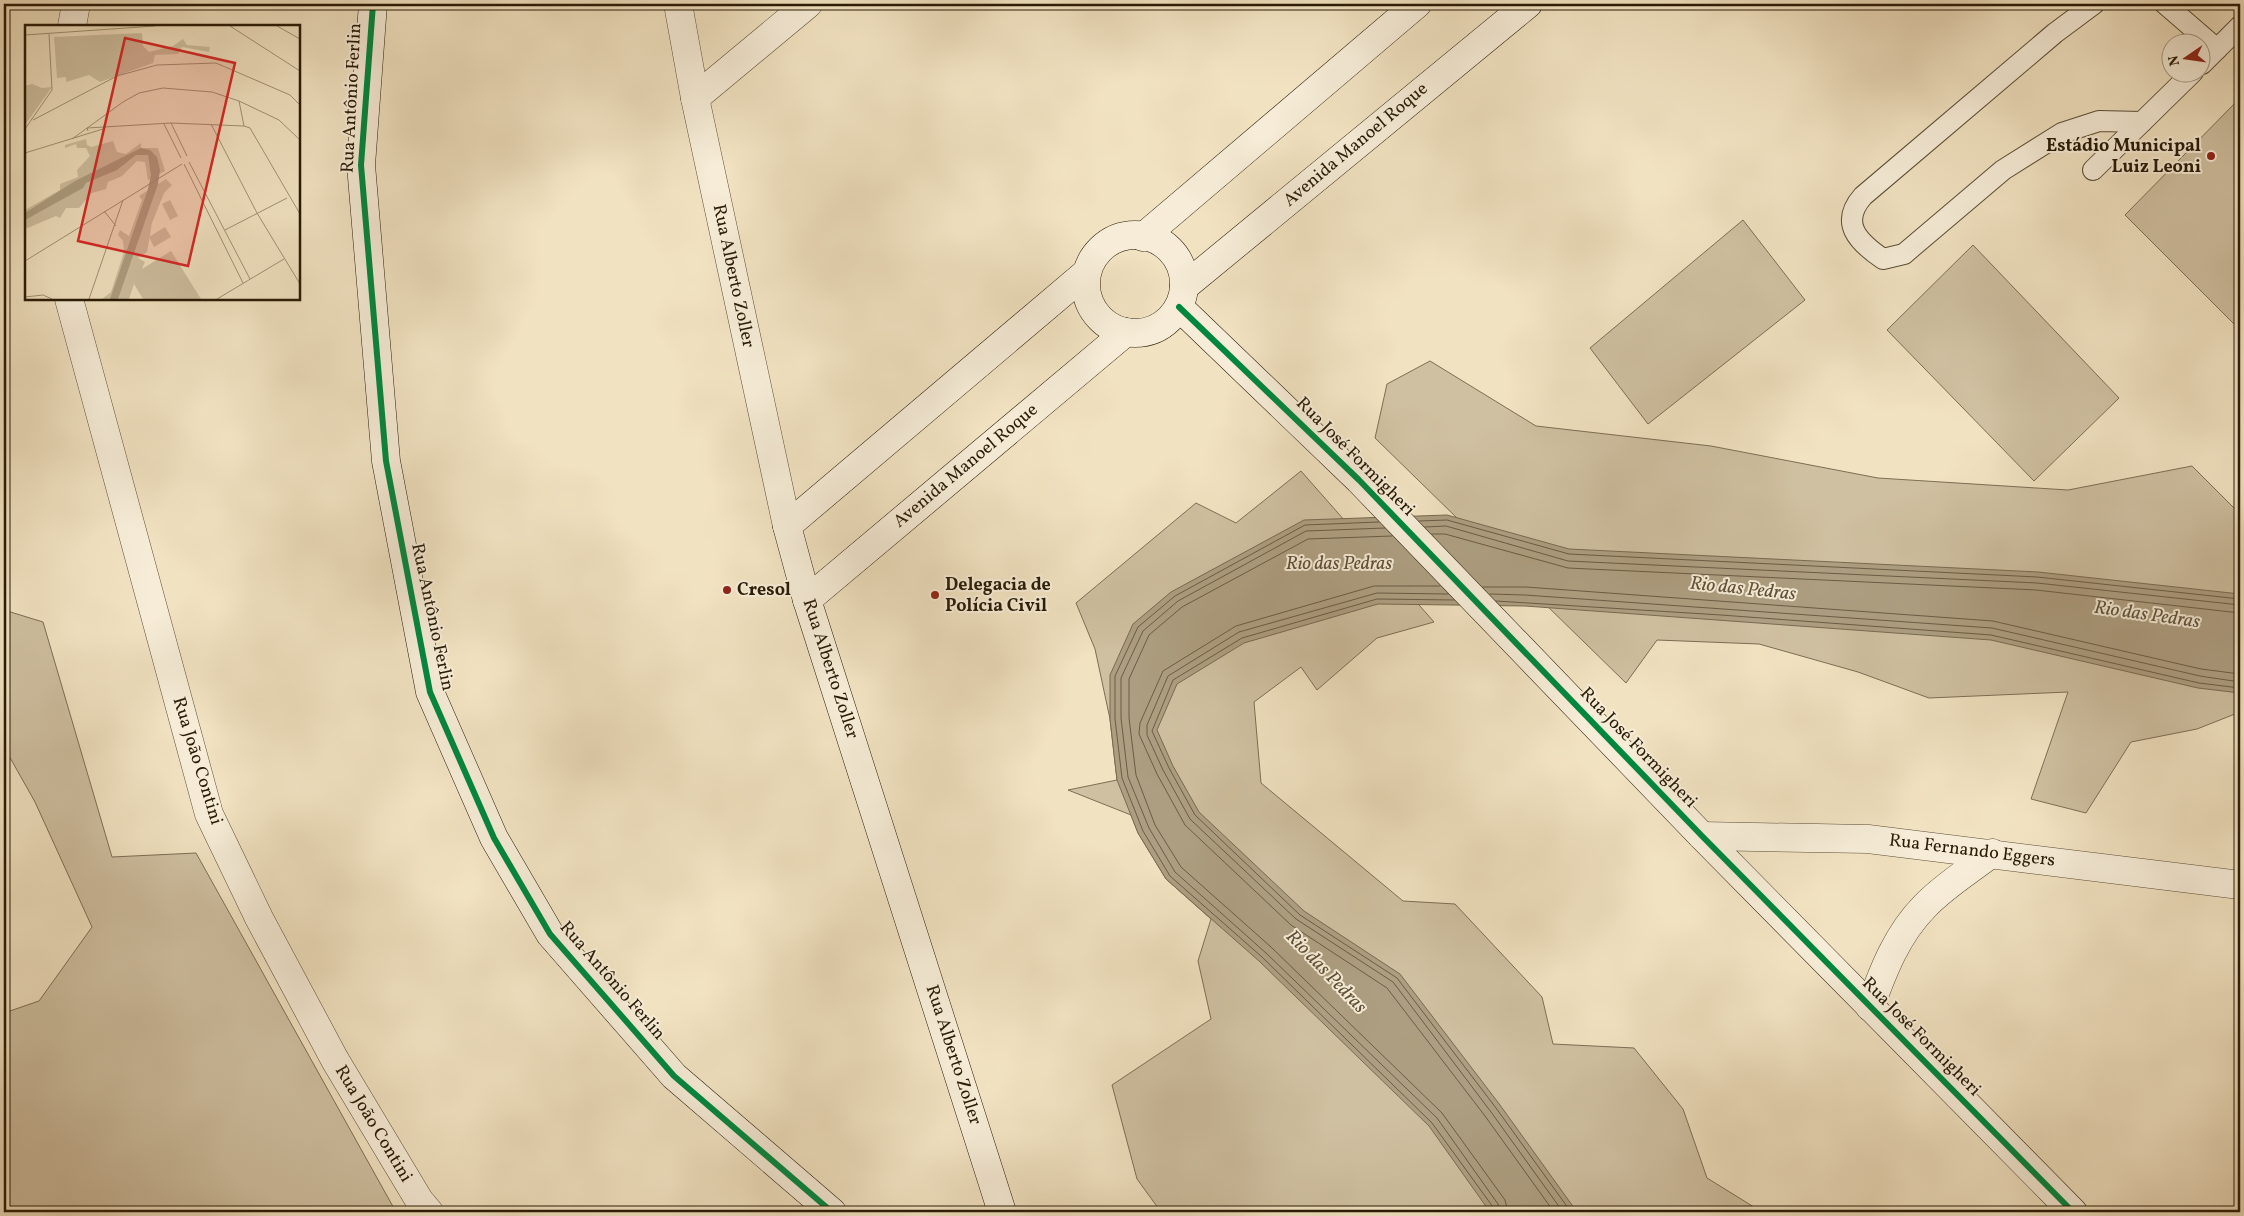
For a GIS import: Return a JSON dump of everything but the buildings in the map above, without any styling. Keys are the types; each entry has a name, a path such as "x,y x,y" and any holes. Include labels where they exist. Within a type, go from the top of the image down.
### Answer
{"street":[{"path":"72,25 76,4"},
{"name":"Rua Antônio Ferlin","path":"373,4 361,165 386,461 430,692 494,838 550,934 674,1076 832,1212"},
{"name":"Rua Alberto Zoller","path":"678,4 695,98 787,526 807,600 1002,1210"},
{"path":"695,98 808,4"},
{"path":"1143,237 1417,4"},
{"name":"Avenida Manoel Roque","path":"1182,297 1528,4"},
{"path":"1122,236 1143,237 1159,240 1173,252 1182,268 1182,297 1166,323 1146,332 1126,332 1107,324 1093,309 1086,292 1086,273 1093,257 1106,244 1122,236"},
{"path":"787,526 1086,273"},
{"name":"Rua José Formigheri","path":"1182,297 1702,836 2073,1212"},
{"name":"Rua João Contini","path":"68,300 209,814 259,918 335,1060 419,1200 429,1212"},
{"name":"Avenida Manoel Roque","path":"807,600 1126,332"},
{"name":"Rua Fernando Eggers","path":"1702,836 1868,839 2240,884"},
{"path":"1870,1007 1882,972 1900,936 1925,906 1992,853"}],"lane":[{"path":"2094,4 2054,33 1863,196 1855,205 1851,217 1855,233 1867,248 1883,259 1904,254 2003,170 2062,133 2099,121 2142,122"},
{"path":"2165,4 2217,49"},
{"path":"2212,54 2240,26"},
{"path":"2093,170 2183,82"}],"shaded area":[{"name":"Estádio Municipal Luiz Leoni","path":"2240,98 2240,330 2125,215"},
{"path":"1743,220 1805,300 1648,424 1590,348"},
{"path":"1973,245 2119,398 2034,481 1887,330"},
{"path":"1430,361 1536,426 1711,446 1878,478 2068,490 2192,466 2240,514 2240,712 2197,729 2131,742 2086,813 2031,799 2068,692 1929,698 1858,672 1759,644 1657,640 1626,683 1375,438 1387,384"},
{"path":"1301,471 1434,622 1377,638 1317,690 1301,667 1254,702 1261,783 1403,901 1455,904 1542,997 1553,1044 1634,1048 1683,1109 1707,1178 1762,1212 1161,1212 1137,1179 1112,1085 1211,1019 1198,961 1211,919 1166,879 1138,833 1131,815 1068,790 1117,780 1110,719 1095,649 1076,603 1196,503 1236,523"},
{"path":"4,610 43,622 112,857 196,853 396,1212 4,1212 4,1013 39,1001 92,927 35,802 4,747"}],"water":[{"name":"Rio das Pedras","path":"1447,515 1569,549 2038,572 2240,594 2240,693 2198,688 1991,640 1525,606 1378,604 1244,643 1177,684 1157,730 1173,766 1199,812 1304,911 1400,974 1500,1105 1577,1212 1490,1212 1429,1126 1259,961 1166,879 1138,833 1117,780 1110,719 1110,675 1133,624 1171,592 1304,520"}],"cycle path":[{"path":"373,4 361,165 386,461 430,692 494,838 550,934 674,1076 832,1212"},
{"path":"1179,307 1359,480 1702,836 2073,1212"}],"place":[{"name":"Estádio Municipal Luiz Leoni","path":"2211,156"},
{"name":"Cresol","path":"727,590"},
{"name":"Delegacia de Polícia Civil","path":"935,595"}]}
